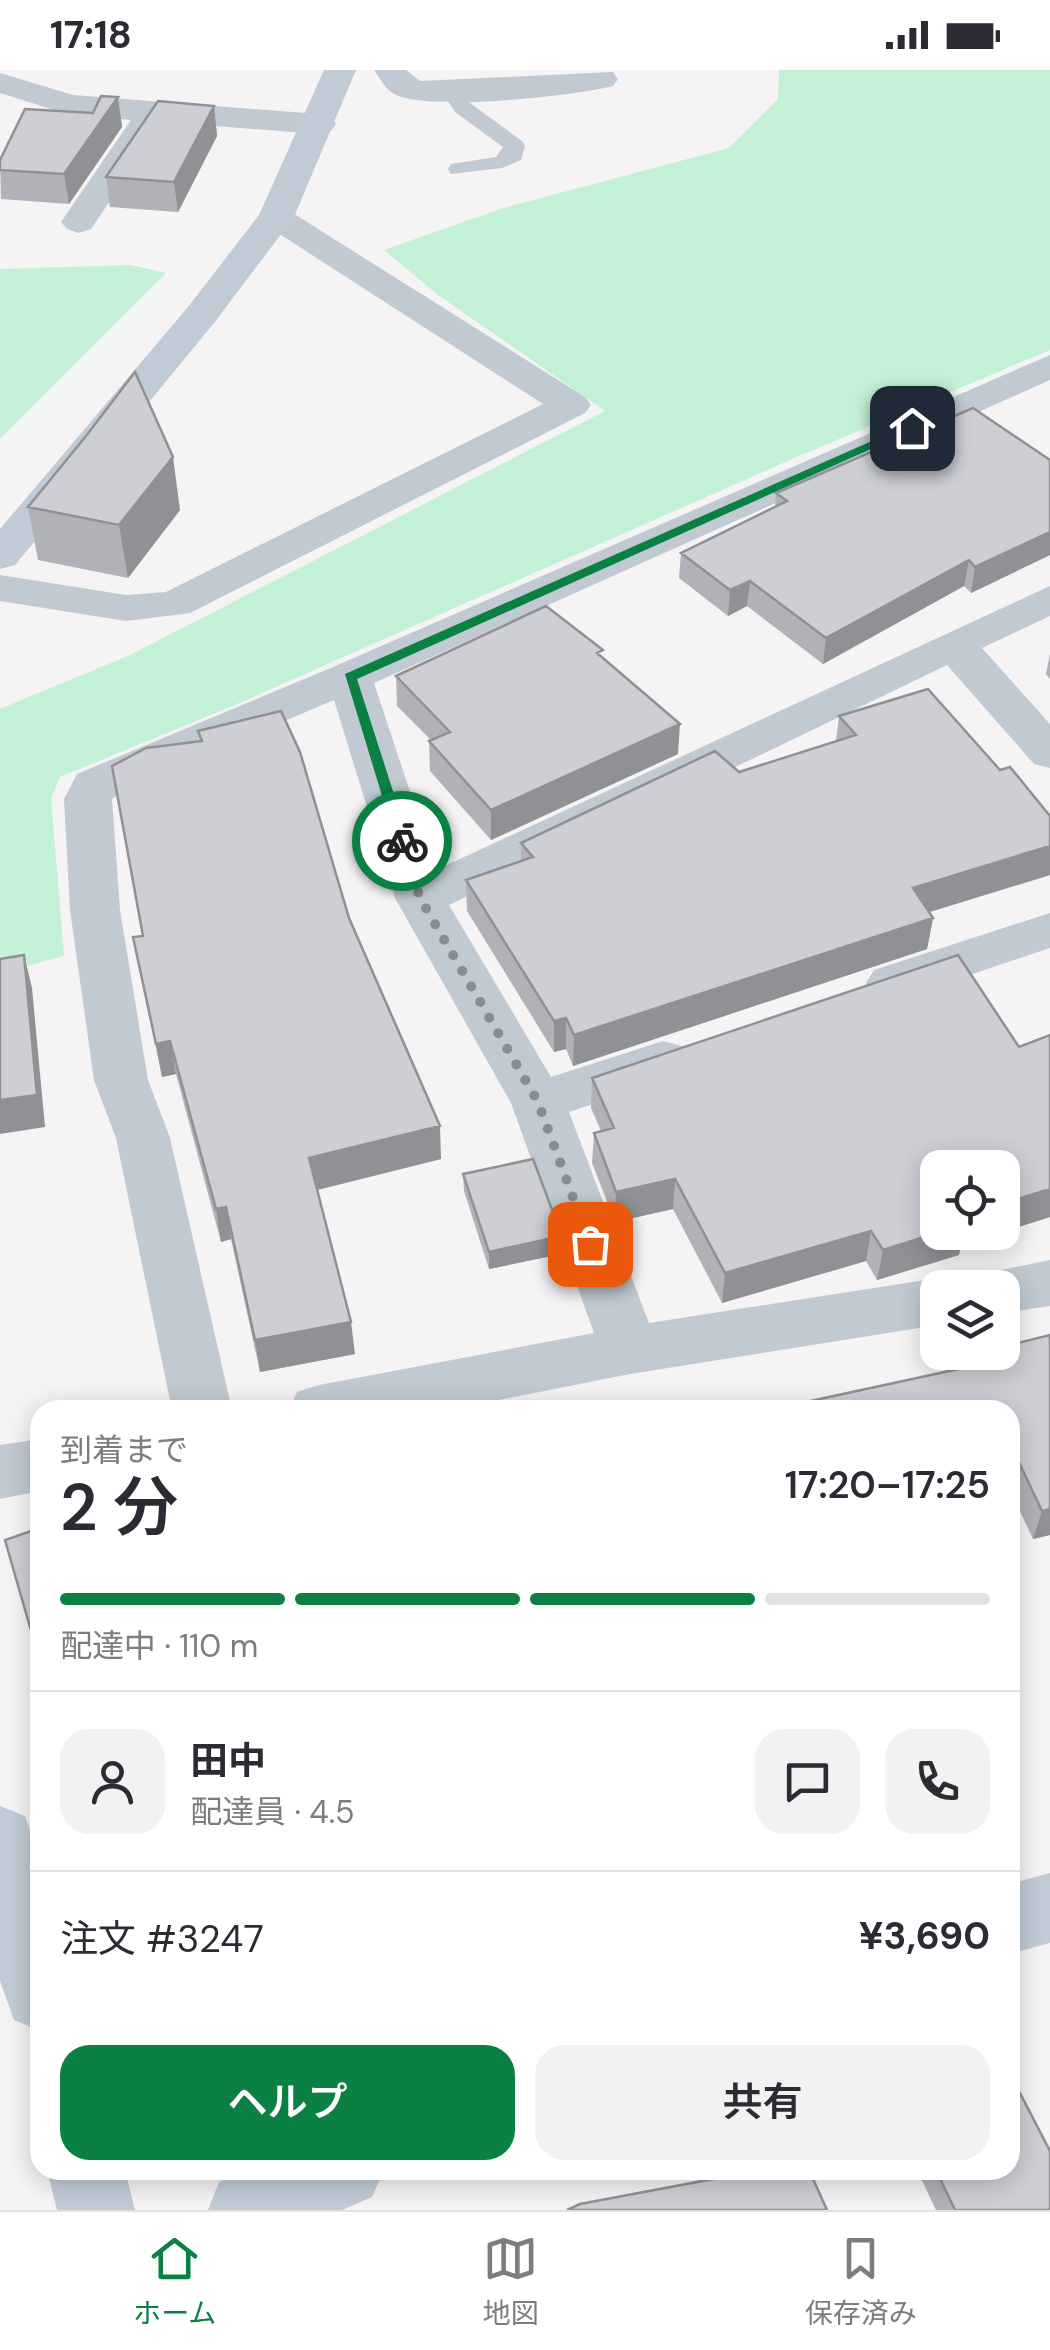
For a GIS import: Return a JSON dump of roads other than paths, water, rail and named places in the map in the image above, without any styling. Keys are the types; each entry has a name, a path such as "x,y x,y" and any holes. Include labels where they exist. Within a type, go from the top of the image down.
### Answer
{"street":[{"path":"0,556 276,217 340,70"},
{"path":"390,70 401,85 416,91 559,87 605,74"},
{"path":"12,99 319,124"},
{"path":"79,222 154,112"},
{"path":"0,588 126,608 175,604 570,405 276,217"},
{"path":"200,1400 143,1138 121,1080 95,910 88,799 94,785 350,677 1050,366"},
{"path":"420,898 1050,598"},
{"path":"954,646 1050,752"},
{"path":"350,677 420,898 538,1102 630,1350"},
{"path":"849,998 1050,930"},
{"path":"538,1102 702,1046"},
{"path":"1020,1287 1050,1282"},
{"path":"371,1400 630,1350 920,1303"},
{"path":"0,1472 30,1466"},
{"path":"0,1840 30,1956"},
{"path":"1020,1916 1050,1908"},
{"path":"88,2180 96,2210"},
{"path":"247,2210 321,2180"}],"lane":[{"path":"450,89 460,110 490,124 514,146 513,154 502,162 459,169"}]}
